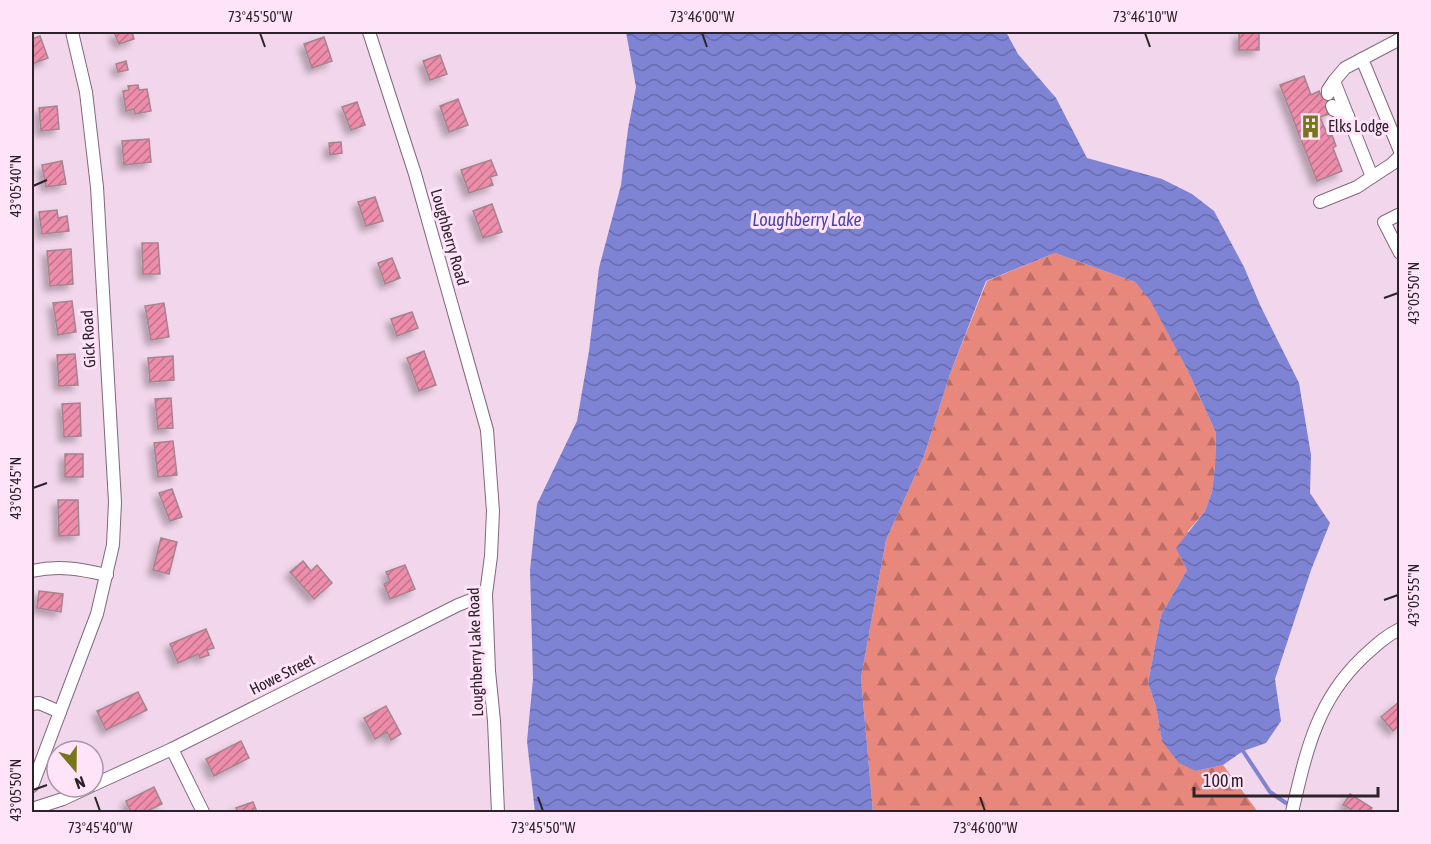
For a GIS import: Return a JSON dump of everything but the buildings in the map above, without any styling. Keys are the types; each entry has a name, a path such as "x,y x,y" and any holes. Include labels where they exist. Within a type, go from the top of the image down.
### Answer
{"street":[{"name":"Gick Road","path":"32,786 97,614 113,545 115,502 97,187 86,92 72,32"},
{"name":"Loughberry Road","path":"369,32 415,174 469,362 487,430 490,455"},
{"path":"1348,116 1334,110 1330,100 1328,90 1334,81 1345,69 1362,58 1400,39"},
{"path":"1362,58 1400,151"},
{"path":"1334,81 1372,177"},
{"path":"1320,202 1357,187 1392,164 1400,156"},
{"path":"1400,214 1384,222 1400,253"},
{"name":"Loughberry Lake Road","path":"490,455 493,511 486,594 498,813"},
{"path":"32,571 52,566 107,575"},
{"name":"Howe Street","path":"105,780 172,749 458,605 486,594"},
{"path":"1292,813 1309,741 1328,700 1347,672 1375,645 1400,630"},
{"path":"32,704 39,703 60,712"},
{"path":"172,749 203,813"},
{"path":"32,809 63,799"}],"green space":[{"path":"1055,253 1135,282 1150,299 1188,371 1216,433 1212,492 1205,511 1188,531 1187,570 1161,615 1148,683 1156,707 1162,740 1196,771 1223,765 1258,812 873,812 861,678 886,540 924,456 950,374 987,281"}],"water":[{"name":"Loughberry Lake","path":"626,32 1006,32 1018,54 1056,98 1087,158 1162,179 1192,194 1214,211 1244,267 1299,383 1311,455 1310,493 1330,523 1311,570 1275,679 1281,721 1266,743 1243,751 1223,765 1196,771 1179,763 1162,741 1156,707 1148,683 1161,615 1187,570 1176,548 1205,511 1212,492 1216,433 1188,371 1150,300 1135,282 1055,253 986,281 950,374 924,456 886,540 861,678 873,812 535,812 527,741 533,679 530,570 537,504 577,421 589,351 599,268 621,185 636,87"}],"waterway":[{"path":"1243,751 1270,792 1299,812"}],"place":[{"name":"Elks Lodge","path":"1310,126"}]}
